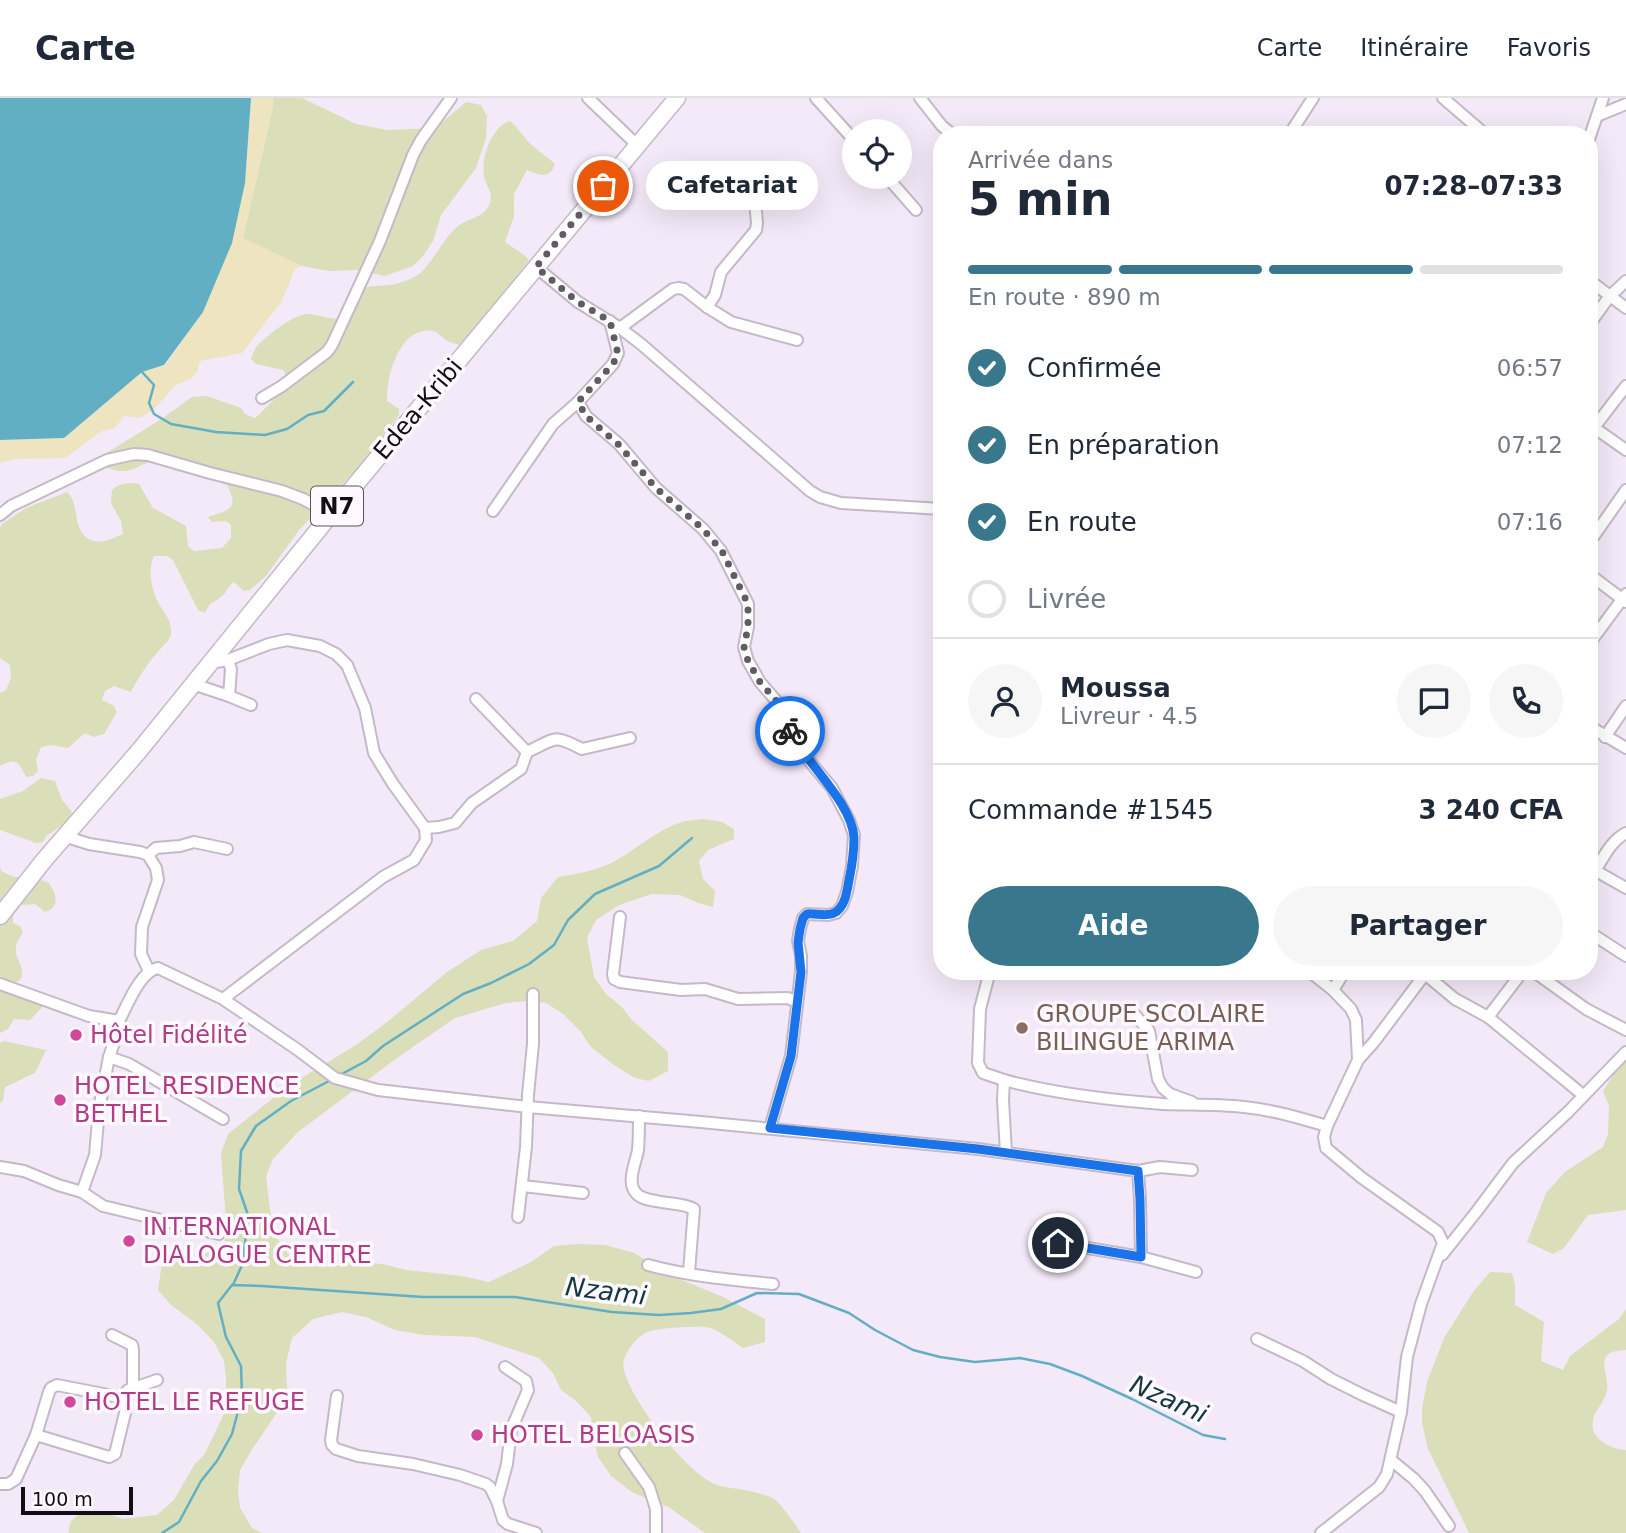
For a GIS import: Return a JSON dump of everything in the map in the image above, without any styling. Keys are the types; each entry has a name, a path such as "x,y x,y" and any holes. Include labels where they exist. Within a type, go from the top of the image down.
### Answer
{"highway":[{"name":"Edea-Kribi","path":"0,916 677,98"}],"street":[{"path":"262,398 327,352 332,345 380,241 413,155 451,98"},
{"path":"588,98 637,145"},
{"path":"816,98 842,127"},
{"path":"920,98 943,126"},
{"path":"1295,126 1313,98"},
{"path":"1443,98 1476,126"},
{"path":"1594,126 1603,98"},
{"path":"1597,116 1626,104"},
{"path":"707,307 715,296 722,272 756,230 753,185 741,170"},
{"path":"898,189 916,210"},
{"path":"536,267 578,302 620,328 810,491 841,503 933,508"},
{"path":"1598,312 1626,281"},
{"path":"620,328 678,288 684,289 731,323 797,340"},
{"path":"1598,288 1626,308"},
{"path":"493,511 553,424 578,402 613,364 618,354 610,321"},
{"path":"1598,420 1626,386"},
{"path":"578,402 586,416 618,444 656,488 703,529 722,551 748,604 748,627 744,647 748,661 760,682 779,704 790,731 811,763 832,788 854,835 852,866 842,906 836,913 812,913 803,918 798,942 801,972 791,1056 770,1128"},
{"path":"1598,432 1626,450"},
{"path":"0,515 11,506 107,460 134,454 148,455 282,491 331,514"},
{"path":"1598,530 1626,490"},
{"path":"1598,580 1625,598 1598,632"},
{"path":"210,663 228,660 287,640 320,646 336,653 347,665 365,708 374,753 425,828 426,840"},
{"path":"228,660 231,669 229,696"},
{"path":"193,684 251,705"},
{"path":"476,699 527,752"},
{"path":"1605,737 1626,706"},
{"path":"1598,732 1626,748"},
{"path":"425,828 455,823 472,803 521,769 527,752 556,738 582,749 630,738"},
{"path":"223,999 383,877 414,860 426,840 439,827"},
{"path":"1598,866 1609,847 1626,832"},
{"path":"64,836 89,844 148,855 156,868 158,880 142,927 141,954 149,971"},
{"path":"148,855 156,848 194,842 227,849"},
{"path":"1598,878 1626,888"},
{"path":"620,917 613,974 614,979 620,982 671,989 705,989 738,999 788,998 797,1002"},
{"path":"1598,938 1626,956"},
{"path":"82,1192 95,1155 99,1109 119,1021 137,986 149,971 158,968 223,999 335,1078 378,1090 1006,1153 1138,1171 1160,1167 1192,1170"},
{"path":"988,980 981,1009 978,1063 983,1073 1035,1088 1110,1099 1242,1107 1277,1112 1327,1126"},
{"path":"1320,980 1351,1009 1356,1020 1358,1060"},
{"path":"1333,990 1339,980"},
{"path":"1321,1533 1379,1487 1387,1474 1401,1412 1407,1357 1421,1304 1443,1242 1438,1232 1362,1178 1326,1148 1324,1137 1358,1060 1418,980"},
{"path":"1433,980 1455,999 1488,1017 1583,1095"},
{"path":"1488,1017 1515,980"},
{"path":"1545,980 1586,1009 1626,1030"},
{"path":"0,984 89,1016 119,1021"},
{"path":"518,1217 523,1186 533,1044 533,994"},
{"path":"1129,1008 1149,1031 1158,1079 1163,1088 1170,1094 1201,1105"},
{"path":"1437,1260 1513,1163 1626,1052"},
{"path":"109,1057 129,1064 223,1119"},
{"path":"1004,1080 1006,1153"},
{"path":"639,1116 633,1187 637,1194 644,1198 694,1209 689,1272"},
{"path":"0,1167 24,1171 82,1192 103,1206 219,1234"},
{"path":"1138,1171 1141,1257"},
{"path":"523,1186 583,1193"},
{"path":"1058,1243 1141,1257 1196,1272"},
{"path":"648,1265 711,1278 773,1283"},
{"path":"112,1335 129,1342 133,1349 132,1389"},
{"path":"1257,1339 1303,1361 1331,1379 1401,1412"},
{"path":"497,1501 507,1464 511,1430 528,1390 527,1381 505,1367"},
{"path":"36,1436 113,1456 126,1409 126,1392 157,1380"},
{"path":"0,1484 8,1484 16,1479 36,1436 49,1391 54,1386 124,1398"},
{"path":"337,1396 331,1440 336,1449 358,1456 413,1464 486,1484 497,1501 503,1520 536,1533"},
{"path":"625,1453 649,1487 656,1509 656,1533"},
{"path":"1391,1460 1425,1491 1449,1526"}],"green space":[{"path":"273,98 302,98 356,124 387,130 435,128 466,102 481,105 487,116 486,138 476,168 441,215 433,241 413,266 385,276 358,270 329,271 301,266 243,238"},
{"path":"510,121 555,164 547,174 540,175 527,170 514,194 514,216 505,242 529,260 462,345 448,341 433,331 422,331 404,344 392,366 387,391 387,401 399,409 399,415 365,460 299,530 266,576 250,590 244,591 234,582 205,613 198,610 173,560 167,556 154,556 151,567 152,587 169,621 170,636 145,668 131,692 114,686 105,691 102,700 114,706 117,712 104,734 94,737 85,733 68,748 51,745 41,747 36,760 38,771 33,776 26,777 16,762 0,766 0,693 6,690 11,678 10,665 0,658 2,524 26,508 67,492 73,502 79,527 86,537 99,542 109,540 123,534 121,521 111,503 112,490 121,484 135,483 139,484 153,508 186,526 188,546 194,551 222,548 231,538 231,525 226,521 212,522 208,517 227,510 232,504 227,485 153,462 130,470 114,470 100,464 100,457 192,397 207,396 241,408 245,414 255,418 286,390 287,376 283,370 256,364 251,359 257,346 295,317 312,314 344,319 352,315 363,289 396,284 419,274 456,228 479,216 489,205 491,198 484,173 485,155 497,130"},
{"path":"41,778 55,781 62,800 72,812 64,824 46,836 43,842 36,843 0,830 0,799 23,791"},
{"path":"704,819 722,822 734,829 734,839 708,850 699,861 703,879 715,891 713,907 680,895 652,894 619,905 596,920 587,938 594,977 606,994 668,1052 668,1071 649,1081 635,1078 590,1046 581,1032 563,1014 546,1003 506,1003 455,1018 298,1132 273,1159 266,1176 271,1218 278,1240 290,1256 308,1266 331,1267 356,1262 382,1264 489,1282 531,1262 554,1246 605,1245 634,1253 672,1276 723,1297 765,1319 765,1342 743,1348 721,1333 706,1327 667,1328 647,1332 629,1348 623,1365 638,1400 676,1452 704,1478 717,1485 755,1492 774,1499 801,1533 705,1533 670,1508 632,1492 611,1476 598,1457 591,1417 561,1390 553,1373 539,1358 475,1337 424,1335 395,1330 366,1317 342,1312 313,1319 292,1338 286,1363 287,1388 276,1414 240,1470 240,1508 252,1528 262,1533 68,1533 71,1521 81,1512 109,1514 123,1519 157,1515 174,1500 194,1465 204,1455 226,1410 224,1361 214,1342 198,1325 171,1305 158,1290 162,1263 193,1258 222,1247 227,1235 221,1153 228,1134 287,1087 356,1045 386,1023 447,972 481,950 513,941 537,921 541,898 558,877 604,866 672,826 685,821"},
{"path":"0,867 1,871 14,877 35,878 49,883 56,900 53,907 45,912 35,904 21,905 13,916 13,923 20,926 23,932 16,948 22,976 11,983 0,981"},
{"path":"0,990 43,1006 30,1020 14,1019 8,1029 0,1033"},
{"path":"4,1041 46,1050 35,1073 5,1087 3,1101 0,1103 0,1043"},
{"path":"1626,1061 1626,1210 1588,1215 1564,1248 1553,1254 1527,1242 1546,1193 1565,1172 1603,1147 1608,1134 1609,1106 1603,1091 1617,1069"},
{"path":"1490,1272 1512,1273 1515,1305 1544,1322 1541,1361 1563,1370 1570,1356 1619,1319 1626,1309 1626,1350 1612,1352 1606,1357 1604,1365 1607,1390 1594,1417 1593,1427 1594,1433 1602,1442 1626,1450 1626,1533 1469,1533 1428,1449 1422,1409 1427,1382 1444,1338 1473,1292"}],"sand":[{"path":"251,98 273,98 243,238 301,266 295,269 282,301 242,353 200,361 197,372 190,379 176,385 154,409 140,418 124,416 115,428 102,431 65,458 14,459 0,463 0,440 64,438 142,372 165,365 203,312 245,183"}],"water":[{"path":"0,98 251,98 245,183 232,243 203,312 164,365 142,372 64,438 0,440"}],"waterway":[{"path":"142,372 154,385 149,403 154,414 171,424 216,432 265,435 287,429 308,415 324,411 353,382"},
{"path":"340,1075 366,1061 383,1046 463,994 529,964 554,945 568,920 595,894 659,866 692,838"},
{"path":"233,1285 243,1263 248,1215 239,1189 241,1151 256,1126 291,1101 331,1080"},
{"name":"Nzami","path":"162,1533 179,1522 201,1481 217,1461 232,1434 242,1396 241,1366 226,1337 218,1303 232,1285 423,1297 515,1297 612,1312 659,1315 721,1309 757,1293 799,1294 849,1313 913,1350 975,1362 1020,1358 1050,1364 1132,1399 1203,1435 1225,1439"}],"way so far":[{"path":"603,186 536,267 578,302 610,321 618,354 613,364 578,402 586,416 618,444 656,488 703,529 722,551 748,604 748,627 744,647 748,661 760,682 779,704 790,731"}],"place":[{"name":"Cafetariat","path":"603,186"},
{"name":"GROUPE SCOLAIRE BILINGUE ARIMA","path":"1022,1028"},
{"name":"Hôtel Fidélité","path":"76,1035"},
{"name":"HOTEL RESIDENCE BETHEL","path":"60,1100"},
{"name":"INTERNATIONAL DIALOGUE CENTRE","path":"129,1241"},
{"name":"HOTEL LE REFUGE","path":"70,1402"},
{"name":"HOTEL BELOASIS","path":"477,1435"}],"route":[{"path":"790,731 832,788 854,835 852,866 842,906 836,913 812,913 803,918 798,942 801,972 791,1056 770,1128 978,1149 1138,1171 1141,1257 1058,1243"}]}
